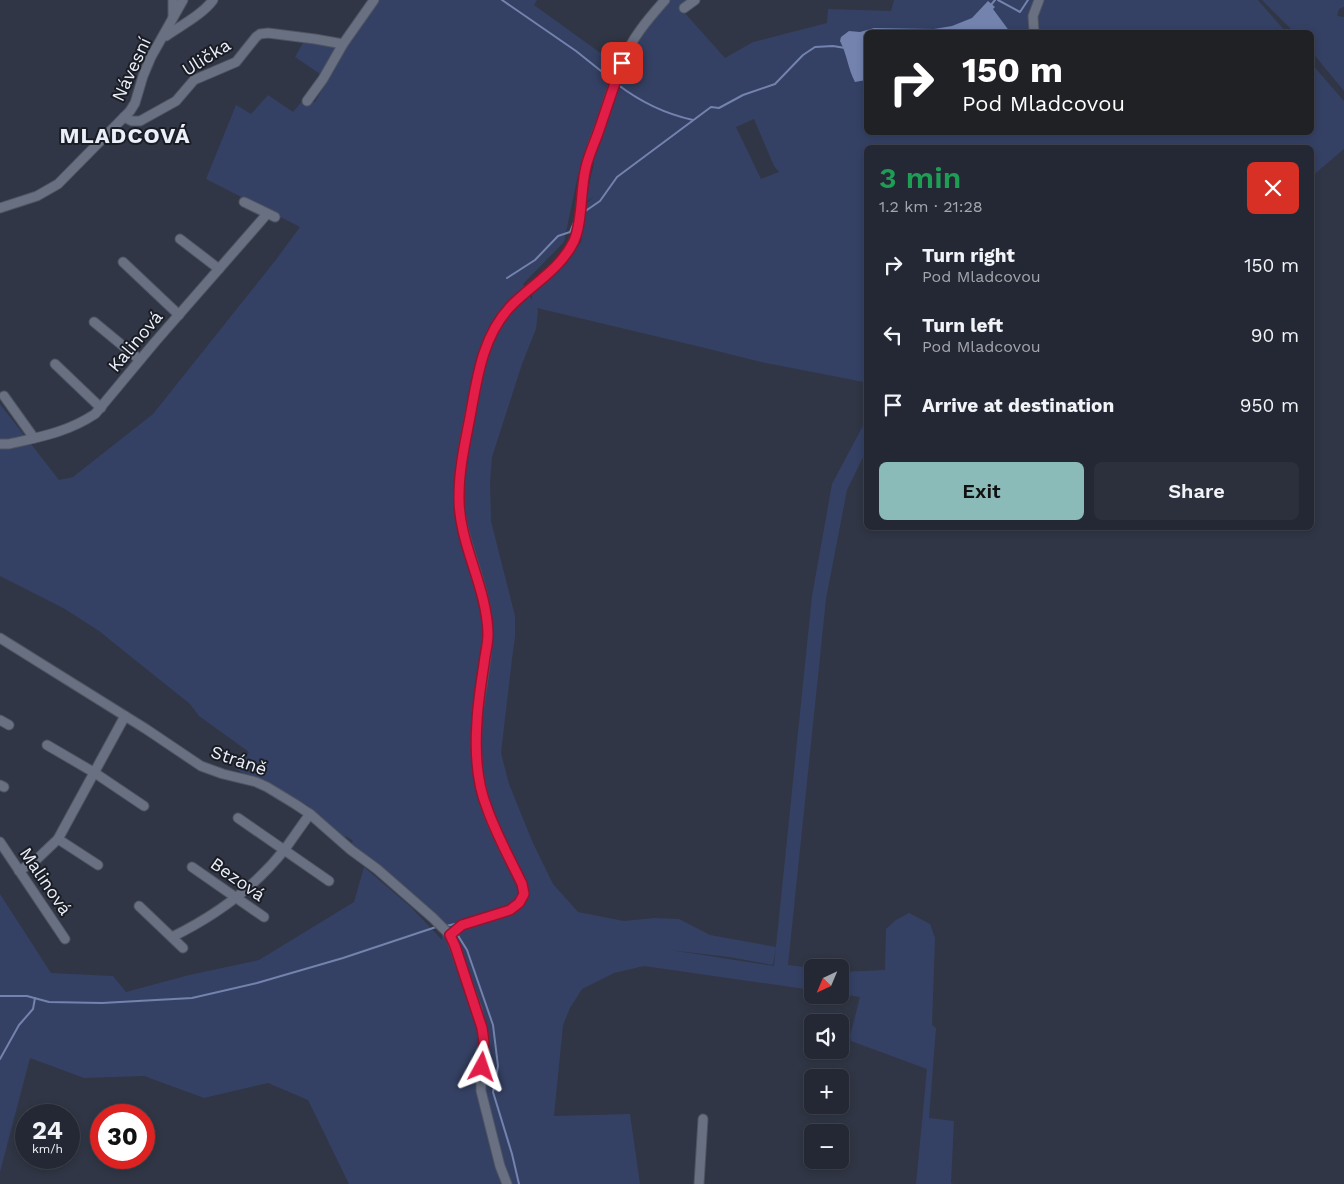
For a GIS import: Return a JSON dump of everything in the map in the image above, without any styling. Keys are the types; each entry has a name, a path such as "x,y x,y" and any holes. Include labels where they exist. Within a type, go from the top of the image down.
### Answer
{"street":[{"path":"173,20 174,0"},
{"name":"Návesní","path":"0,208 37,196 58,184 124,118 135,104 147,66 184,0"},
{"path":"162,38 202,11 212,0"},
{"path":"307,101 323,79 343,44 374,0"},
{"path":"507,1184 500,1166 482,1091 484,1042 482,1028 450,935 462,925 510,910 519,903 524,894 522,884 486,807 478,777 476,738 488,637 484,602 461,521 459,496 461,462 478,373 490,338 494,329 511,306 540,281 569,251 578,225 586,167 622,63 636,36 665,0"},
{"path":"684,8 695,0"},
{"path":"1034,30 1033,16 1038,0"},
{"name":"Ulička","path":"124,118 137,122 176,100 194,80 236,62 260,34 268,33 343,44"},
{"name":"Kalinová","path":"0,444 9,444 66,430 83,422 101,408 219,269 271,216 244,202"},
{"path":"180,239 219,269"},
{"path":"123,262 179,315"},
{"path":"94,322 140,360"},
{"path":"55,364 101,408"},
{"path":"4,396 34,438"},
{"name":"Stráně","path":"0,638 201,766 223,774 256,782 310,814 351,850 377,869 450,935"},
{"path":"20,871 36,860 58,839 125,716"},
{"path":"0,720 10,726"},
{"path":"48,746 144,806"},
{"path":"172,937 225,906 250,886 284,850 310,814"},
{"path":"238,818 329,882"},
{"path":"58,839 98,866"},
{"name":"Malinová","path":"0,842 65,939"},
{"name":"Bezová","path":"192,867 264,917"},
{"path":"139,906 183,948"},
{"path":"699,1184 703,1118"}],"shaded area":[{"path":"379,0 537,0 534,5 613,62 606,98 601,106 578,175 564,242 523,284 532,300 532,295 567,263 581,242 586,204 594,196 585,203 594,163 592,160 620,79 642,33 670,0 692,0 683,7 684,12 725,58 753,42 827,23 828,9 891,11 894,0 1258,0 1284,30 864,30 864,135 1314,135 1314,66 1344,101 1344,149 1314,174 1314,145 864,145 864,382 761,362 537,308 536,329 522,364 492,457 490,482 491,521 515,616 515,637 501,753 509,784 533,843 553,884 578,912 624,921 654,918 679,919 710,935 776,947 812,596 832,484 864,424 864,455 847,490 826,599 788,965 804,967 804,989 644,966 614,973 582,989 570,1008 563,1025 554,1116 630,1114 640,1184 349,1184 308,1100 268,1083 204,1098 144,1076 84,1078 30,1058 18,1104 15,1104 15,1115 0,1172 0,894 51,973 113,976 126,992 189,975 259,960 354,902 364,867 412,908 442,940 442,922 365,854 350,845 353,841 335,832 308,806 268,783 248,776 236,769 236,765 240,765 249,752 199,716 190,704 99,631 65,609 0,576 0,404 59,480 73,477 153,414 300,227 206,179 236,105 251,114 268,95 293,112 303,100 315,102 353,35","holes":["754,119 774,166 779,172 761,179 736,127","776,948 774,966 670,950 729,957 773,965"]},
{"path":"1262,0 1344,0 1344,7 1339,9 1337,16 1344,17 1344,91 1314,55 1314,30 1292,30"},
{"path":"988,1 995,7 993,9 1009,30 867,30 874,28 934,29 952,26 972,18"},
{"path":"849,31 864,31 864,80 855,82 840,41 841,37"},
{"path":"304,41 338,45 323,76 295,57"},
{"path":"909,913 930,924 935,938 932,1025 936,1028 929,1118 954,1121 951,1183 954,1184 916,1184 927,1069 851,1041 850,1036 860,997 849,995 849,972 885,970 886,929 896,920"}],"waterway":[{"path":"502,0 576,51 611,79"},
{"path":"990,6 995,0"},
{"path":"998,0 1020,12 1028,0"},
{"path":"584,212 600,201 617,177 711,107 719,108 743,95 775,84 803,55 815,47 833,46 845,48"},
{"path":"617,84 653,106 693,120"},
{"path":"507,278 535,260 558,236 570,232 575,220"},
{"path":"446,926 455,924"},
{"path":"0,996 27,996 49,1002 102,1003 192,998 257,983 343,958 436,927"},
{"path":"457,934 467,950 493,1025 498,1066 493,1092 519,1184"},
{"path":"0,1059 19,1025 33,1009 35,998"}],"district":[{"name":"MLADCOVÁ","path":"125,135"}],"route":[{"path":"482,1067 484,1052 482,1028 450,935 462,925 510,910 519,903 524,894 522,884 486,807 478,777 476,734 488,637 484,602 461,521 459,506 461,462 478,373 494,329 511,306 561,260 569,251 575,238 586,167 622,63"}]}
